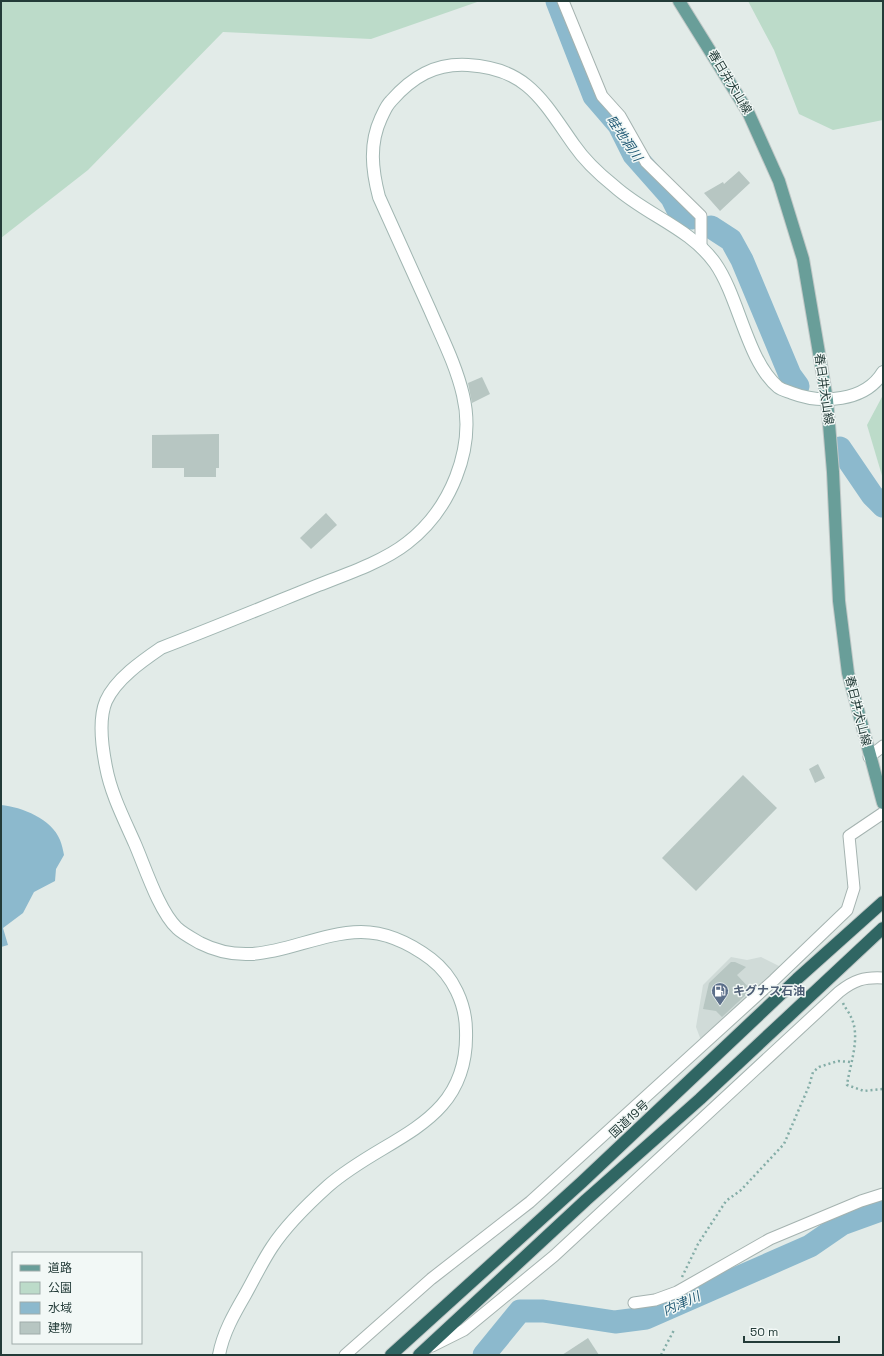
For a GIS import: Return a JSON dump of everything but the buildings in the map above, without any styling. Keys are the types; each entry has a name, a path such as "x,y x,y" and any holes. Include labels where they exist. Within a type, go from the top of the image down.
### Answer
{"highway":[{"name":"国道19号","path":"392,1355 582,1182 797,979 883,902"},
{"path":"422,1353 586,1200 700,1099 883,928"}],"main road":[{"name":"春日井犬山線","path":"679,1 748,112 779,181 803,259 827,400 833,472 839,601 848,673 869,757 883,803"}],"street":[{"path":"563,1 602,96 620,116 646,162 701,216 701,247"},
{"path":"218,1355 228,1325 239,1305 272,1247 297,1216 329,1186 360,1161 426,1122 444,1105 458,1081 465,1055 466,1032 464,1010 454,986 441,967 415,947 392,937 362,932 337,935 284,949 251,954 226,953 200,943 176,927 158,900 113,791 106,768 103,741 102,725 106,701 119,682 136,665 161,648 367,565 406,544 427,524 444,501 459,472 465,439 466,420 464,396 453,361 379,197 374,175 372,153 376,130 387,104 406,84 423,73 442,67 461,64 487,66 511,74 532,89 552,112 574,146 591,166 628,200 678,229 701,247 716,264 764,373 779,388 802,397 827,400 852,395 870,386 883,372"},
{"path":"869,757 883,746"},
{"path":"345,1355 431,1280 530,1202 774,980 847,910 854,888 849,836 883,813"},
{"path":"422,1353 464,1330 554,1256 852,981 872,977 883,978"},
{"path":"634,1304 655,1300 677,1292 770,1239 861,1201 883,1194"}],"path":[{"path":"839,992 840,999 851,1017 854,1027 855,1047 850,1062 847,1085 864,1091 883,1089"},
{"path":"677,1292 683,1273 694,1256 698,1244 726,1201 741,1190 784,1144 809,1086 813,1072 819,1067 838,1061 850,1062"},
{"path":"661,1355 674,1330"}],"shaded area":[{"name":"キグナス石油","path":"731,957 747,960 761,957 781,967 702,1043 696,1027 703,985"}],"green space":[{"path":"1,1 480,1 371,39 223,32 88,170 1,238"},
{"path":"748,1 883,1 883,120 833,130 799,114 774,50"},
{"path":"883,395 883,479 867,425"}],"water":[{"path":"1,805 27,811 43,820 56,833 61,842 64,855 56,869 55,881 34,892 23,913 3,928 8,945 1,947"}],"waterway":[{"name":"畦地洞川","path":"557,1 594,96 619,125 634,155 672,198 679,212 691,218"},
{"name":"畦地洞川","path":"711,227 731,240 742,260 790,375 798,386"},
{"name":"畦地洞川","path":"840,448 872,495 883,506"},
{"name":"内津川","path":"484,1355 520,1311 543,1311 615,1322 646,1318 810,1246 842,1224 883,1209"},
{"name":"内津川","path":"868,1215 883,1217"}],"place":[{"name":"キグナス石油","path":"720,1006"}]}
